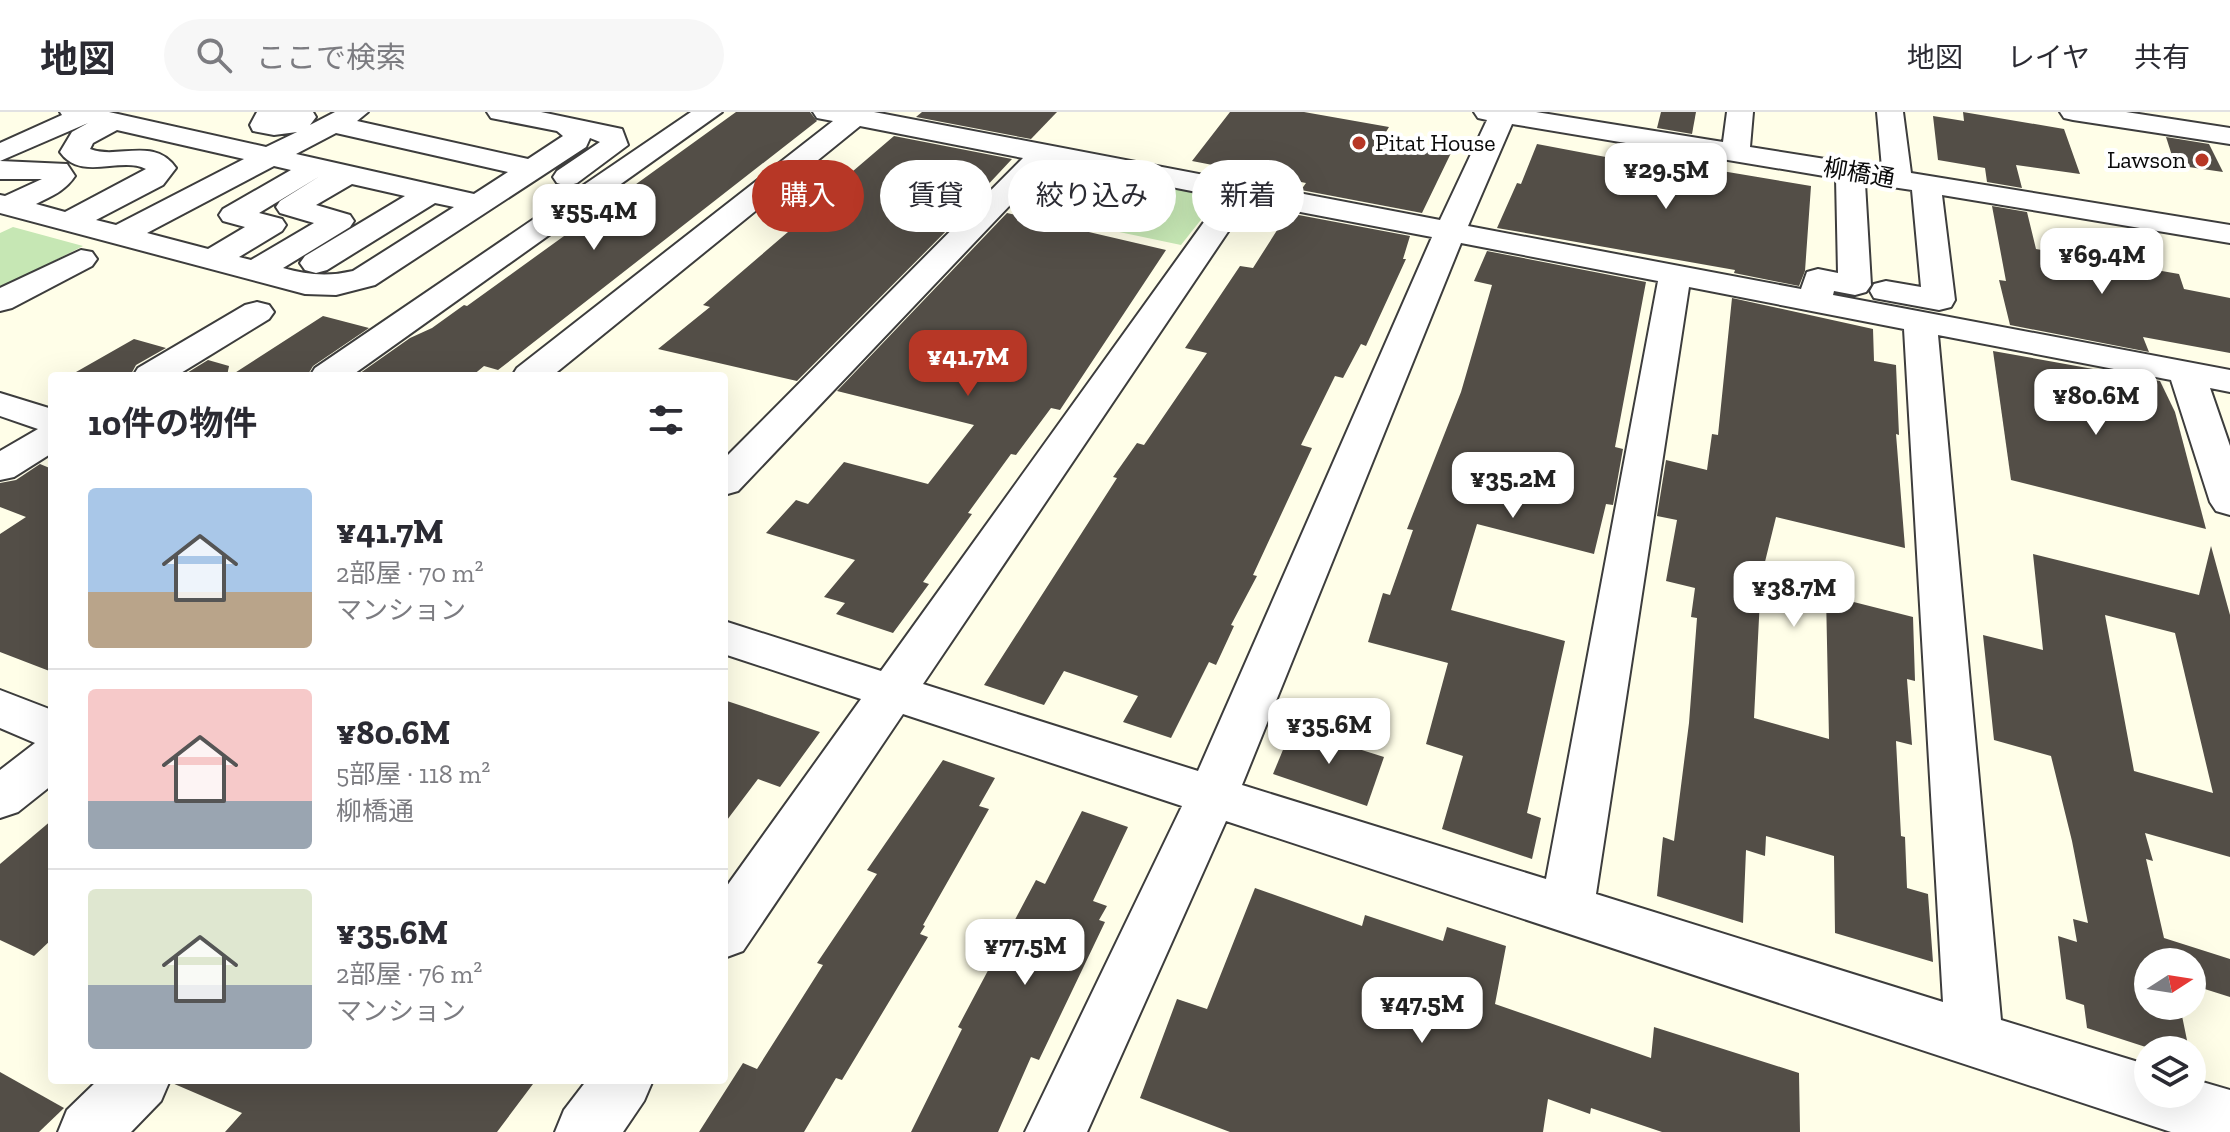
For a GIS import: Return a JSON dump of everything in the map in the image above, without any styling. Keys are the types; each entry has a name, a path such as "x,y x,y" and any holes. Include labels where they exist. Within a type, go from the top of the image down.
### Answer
{"street":[{"path":"0,134 50,112"},
{"path":"0,153 104,117 161,112"},
{"path":"70,221 153,179 162,168 156,161 140,157 88,160 74,152 82,138 104,117 196,124 261,112"},
{"path":"334,372 709,112"},
{"path":"1736,152 1740,112"},
{"path":"1817,302 1818,279 1939,300 1912,182 1890,112"},
{"path":"1056,1132 1212,796 1450,232 1495,113"},
{"name":"柳橋通","path":"1495,113 2230,234"},
{"path":"2090,113 2230,136"},
{"path":"535,372 847,114 1192,184"},
{"path":"122,234 271,156 312,117 533,169"},
{"path":"401,140 438,120"},
{"path":"4,205 356,297 394,292 614,145 612,135 566,125 496,123 461,153"},
{"path":"196,124 271,156 480,204"},
{"path":"297,282 336,285 364,278 576,141 577,133 566,125"},
{"path":"728,478 1043,154"},
{"path":"213,259 271,225 234,215 316,167"},
{"path":"0,170 39,168 57,170 61,176 54,184 4,205"},
{"path":"1850,172 1855,285"},
{"path":"256,271 339,221 291,207 348,174"},
{"path":"38,213 101,178"},
{"path":"297,282 390,224 430,193"},
{"path":"1304,205 2230,381"},
{"path":"728,928 1212,232"},
{"path":"0,301 81,259"},
{"path":"1567,908 1675,276"},
{"path":"158,372 257,312"},
{"path":"1920,321 1974,1039"},
{"path":"2187,374 2230,502"},
{"path":"0,404 48,420"},
{"path":"0,468 48,438"},
{"path":"728,638 2230,1121"},
{"path":"0,708 48,728"},
{"path":"0,798 48,760"},
{"path":"89,1132 136,1084"},
{"path":"586,1132 620,1084"}],"green space":[{"path":"1176,189 1192,192 1192,231 1181,245 1119,232 1176,232"},
{"path":"13,227 83,246 0,289 0,233"}],"building":[{"path":"736,112 810,112 817,121 767,160 752,160 752,172 498,370 484,366 477,372 362,372 464,305 467,306"},
{"path":"922,112 1057,112 1031,139 916,117"},
{"path":"1230,112 1304,112 1389,127 1381,140 1451,153 1422,213 1304,191 1304,160 1193,160"},
{"path":"1661,112 1696,112 1692,134 1657,128"},
{"path":"1963,112 2064,129 2080,174 2016,165 2022,188 1987,182 1985,168 1938,160 1933,116 1964,121"},
{"path":"894,136 1012,159 992,180 992,160 880,160 880,232 945,232 797,381 658,349 710,307 703,305 788,232 864,232 864,162"},
{"name":"Lawson","path":"2166,137 2209,144 2223,172 2175,165"},
{"path":"1537,144 1648,165 1652,150 1688,156 1686,165 1811,186 1805,271 1799,286 1734,273 1735,270 1497,228 1517,183 1521,184"},
{"path":"1992,206 2027,212 2036,249 2179,274 2184,289 2230,298 2230,353 2143,337 2149,352 2010,325 1999,280 2006,281"},
{"path":"1007,213 1008,232 1089,232 1166,250 1060,410 1051,408 1016,455 1011,454 968,513 972,514 923,582 929,584 893,633 836,614 845,603 824,597 855,560 766,533 796,500 808,504 844,462 928,484 974,425 837,391"},
{"path":"1304,216 1410,236 1403,259 1406,259 1366,346 1361,344 1343,378 1335,376 1301,445 1312,448 1253,575 1257,576 1231,625 1234,626 1216,665 1209,662 1171,738 1123,722 1138,696 1064,671 1044,705 984,685 1117,478 1113,477 1137,443 1144,445 1207,353 1185,348 1240,266 1253,268 1276,232 1304,232"},
{"path":"1487,251 1646,282 1615,447 1623,449 1613,505 1606,504 1594,554 1477,524 1451,610 1565,641 1527,813 1541,818 1532,859 1442,829 1463,756 1426,744 1448,663 1368,642 1383,593 1390,595 1413,530 1407,529 1461,392 1492,285 1474,281"},
{"path":"1732,298 1873,329 1874,361 1896,365 1899,435 1896,434 1905,548 1776,517 1761,578 1754,718 1829,739 1826,595 1913,617 1915,681 1907,679 1912,745 1896,741 1901,836 1905,837 1907,888 1928,894 1933,962 1835,933 1834,856 1766,836 1765,856 1746,850 1743,923 1657,896 1663,837 1674,841 1689,723 1697,618 1691,617 1695,588 1666,581 1677,520 1657,516 1666,460 1707,470 1712,434 1718,435"},
{"path":"323,316 369,328 313,366 309,372 236,372"},
{"path":"134,339 166,348 136,365 132,372 76,372"},
{"path":"1993,351 2160,381 2175,412 2206,529 2011,480"},
{"path":"208,360 229,366 228,372 188,372"},
{"path":"40,464 48,467 48,670 0,652 0,534 26,517 0,507 0,483 16,480"},
{"path":"2211,546 2230,615 2230,857 2145,833 2153,861 2146,859 2164,938 2195,948 2134,948 2134,1020 2183,1020 2186,1036 2134,1036 2134,1043 2087,1028 2084,1005 2066,999 2058,936 2077,942 2073,919 2088,923 2072,841 2051,756 1994,740 1983,635 2043,650 2033,554 2199,595","holes":["2105,615 2175,633 2213,793 2134,771"]},
{"path":"728,701 820,732 780,787 758,779 728,819"},
{"path":"1292,728 1384,757 1367,806 1273,774"},
{"path":"943,760 995,778 979,806 989,809 923,925 920,934 928,937 842,1080 836,1078 804,1132 699,1132 743,1063 757,1069 823,965 817,963 877,874 867,870"},
{"path":"1082,811 1128,827 1093,901 1107,906 1099,920 1105,922 1039,1060 1031,1057 998,1132 911,1132 962,1029 958,1027 1036,880 1045,884"},
{"path":"48,823 48,943 34,956 0,940 0,864"},
{"path":"1255,888 1362,926 1365,915 1443,941 1447,927 1506,946 1495,1004 1651,1058 1654,1027 1799,1073 1800,1132 1662,1132 1591,1108 1590,1114 1548,1099 1543,1132 1230,1132 1140,1098 1177,999 1207,1009"},
{"path":"2206,951 2230,959 2230,997 2206,989"},
{"path":"0,1072 64,1108 39,1132 0,1132"},
{"path":"174,1084 533,1084 497,1132 225,1132 242,1113"}],"place":[{"name":"Pitat House","path":"1359,143"},
{"name":"Lawson","path":"2202,160"}]}
